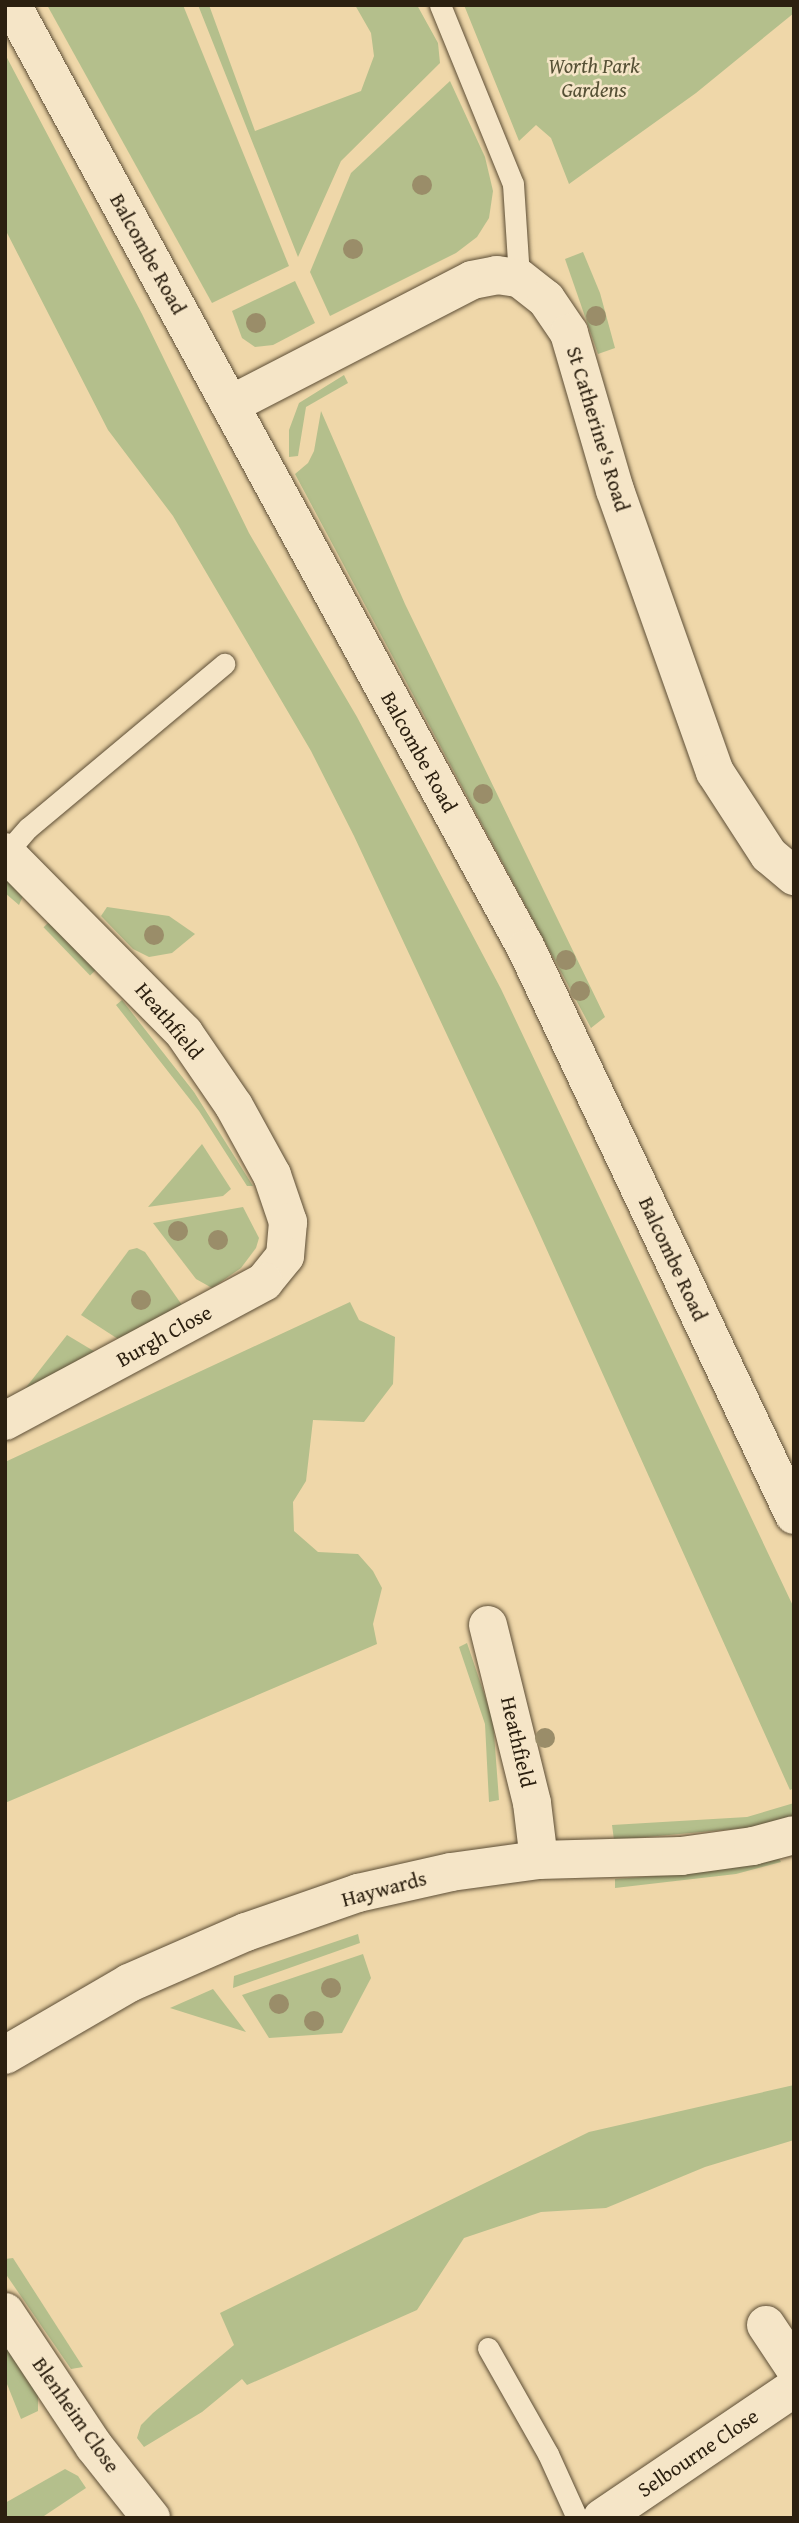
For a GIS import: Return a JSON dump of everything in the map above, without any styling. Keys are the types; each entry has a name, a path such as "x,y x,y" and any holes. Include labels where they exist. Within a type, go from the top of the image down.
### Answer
{"street":[{"name":"Balcombe Road","path":"12,5 526,948 794,1515"},
{"path":"230,405 472,280 497,275 519,278"},
{"name":"St Catherine's Road","path":"519,278 546,299 569,333 615,490 715,772 769,855 794,876"},
{"name":"Heathfield","path":"6,852 184,1033 234,1105 272,1175 288,1222"},
{"name":"Burgh Close","path":"5,1421 264,1282 285,1256 288,1222"},
{"name":"Heathfield","path":"488,1625 532,1803 539,1860"},
{"name":"Haywards","path":"5,2055 129,1983 246,1932 358,1894 451,1872 539,1860 681,1856 753,1846 794,1835"},
{"name":"Blenheim Close","path":"5,2312 94,2446 151,2517"},
{"path":"766,2325 794,2367"},
{"name":"Selbourne Close","path":"602,2518 794,2388"}],"lane":[{"path":"440,5 513,184 519,278"},
{"path":"6,852 28,828 224,664"},
{"path":"488,2348 548,2454 577,2518"}],"green space":[{"path":"47,5 183,5 289,266 212,303"},
{"path":"198,5 209,5 255,131 361,91 374,56 371,33 355,5 417,5 438,43 440,63 341,161 298,257"},
{"name":"Worth Park Gardens","path":"464,5 794,5 794,13 696,93 569,184 551,138 536,125 519,141"},
{"path":"5,54 142,314 249,533 357,717 501,989 794,1608 794,1788 790,1790 533,1219 354,836 311,751 173,516 108,430 5,229"},
{"path":"450,81 485,157 493,191 489,218 477,237 456,253 330,316 310,272 351,173"},
{"path":"583,252 600,293 615,348 598,354 565,259"},
{"path":"295,281 315,323 273,345 255,347 242,338 232,311"},
{"path":"344,375 348,383 306,407 298,456 289,457 289,430 299,403"},
{"path":"321,411 405,604 605,1017 591,1028 295,474 308,463 314,451"},
{"path":"5,878 23,896 19,905 5,893"},
{"path":"107,907 169,916 195,934 172,953 149,957 133,949 101,916"},
{"path":"50,921 97,969 90,975 44,927"},
{"path":"122,1000 194,1092 253,1186 247,1186 199,1111 116,1005"},
{"path":"202,1144 231,1189 223,1196 148,1207"},
{"path":"243,1207 259,1238 256,1248 241,1268 212,1288 196,1279 153,1223"},
{"path":"137,1248 145,1252 182,1305 118,1339 81,1315 129,1250"},
{"path":"350,1302 359,1320 395,1337 393,1384 364,1422 313,1420 306,1481 293,1502 294,1531 318,1552 358,1554 373,1571 382,1588 373,1624 377,1644 5,1803 5,1462"},
{"path":"67,1335 97,1353 24,1390"},
{"path":"467,1643 493,1720 499,1800 489,1802 485,1724 459,1647"},
{"path":"794,1803 794,1817 756,1827 614,1840 612,1825 747,1817"},
{"path":"778,1856 781,1862 736,1874 615,1888 615,1879 683,1874"},
{"path":"358,1934 360,1943 233,1988 234,1976"},
{"path":"363,1954 371,1978 342,2033 269,2038 242,1995"},
{"path":"213,1989 246,2032 170,2008"},
{"path":"794,2085 794,2140 705,2167 606,2208 541,2212 464,2238 417,2310 247,2385 242,2379 202,2412 144,2447 137,2438 141,2425 153,2413 234,2345 220,2313 589,2132"},
{"path":"13,2258 83,2367 71,2369 5,2273 5,2259"},
{"path":"5,2343 38,2392 38,2411 21,2419 5,2379"},
{"path":"65,2469 78,2476 86,2488 41,2518 5,2518 5,2503"}]}
